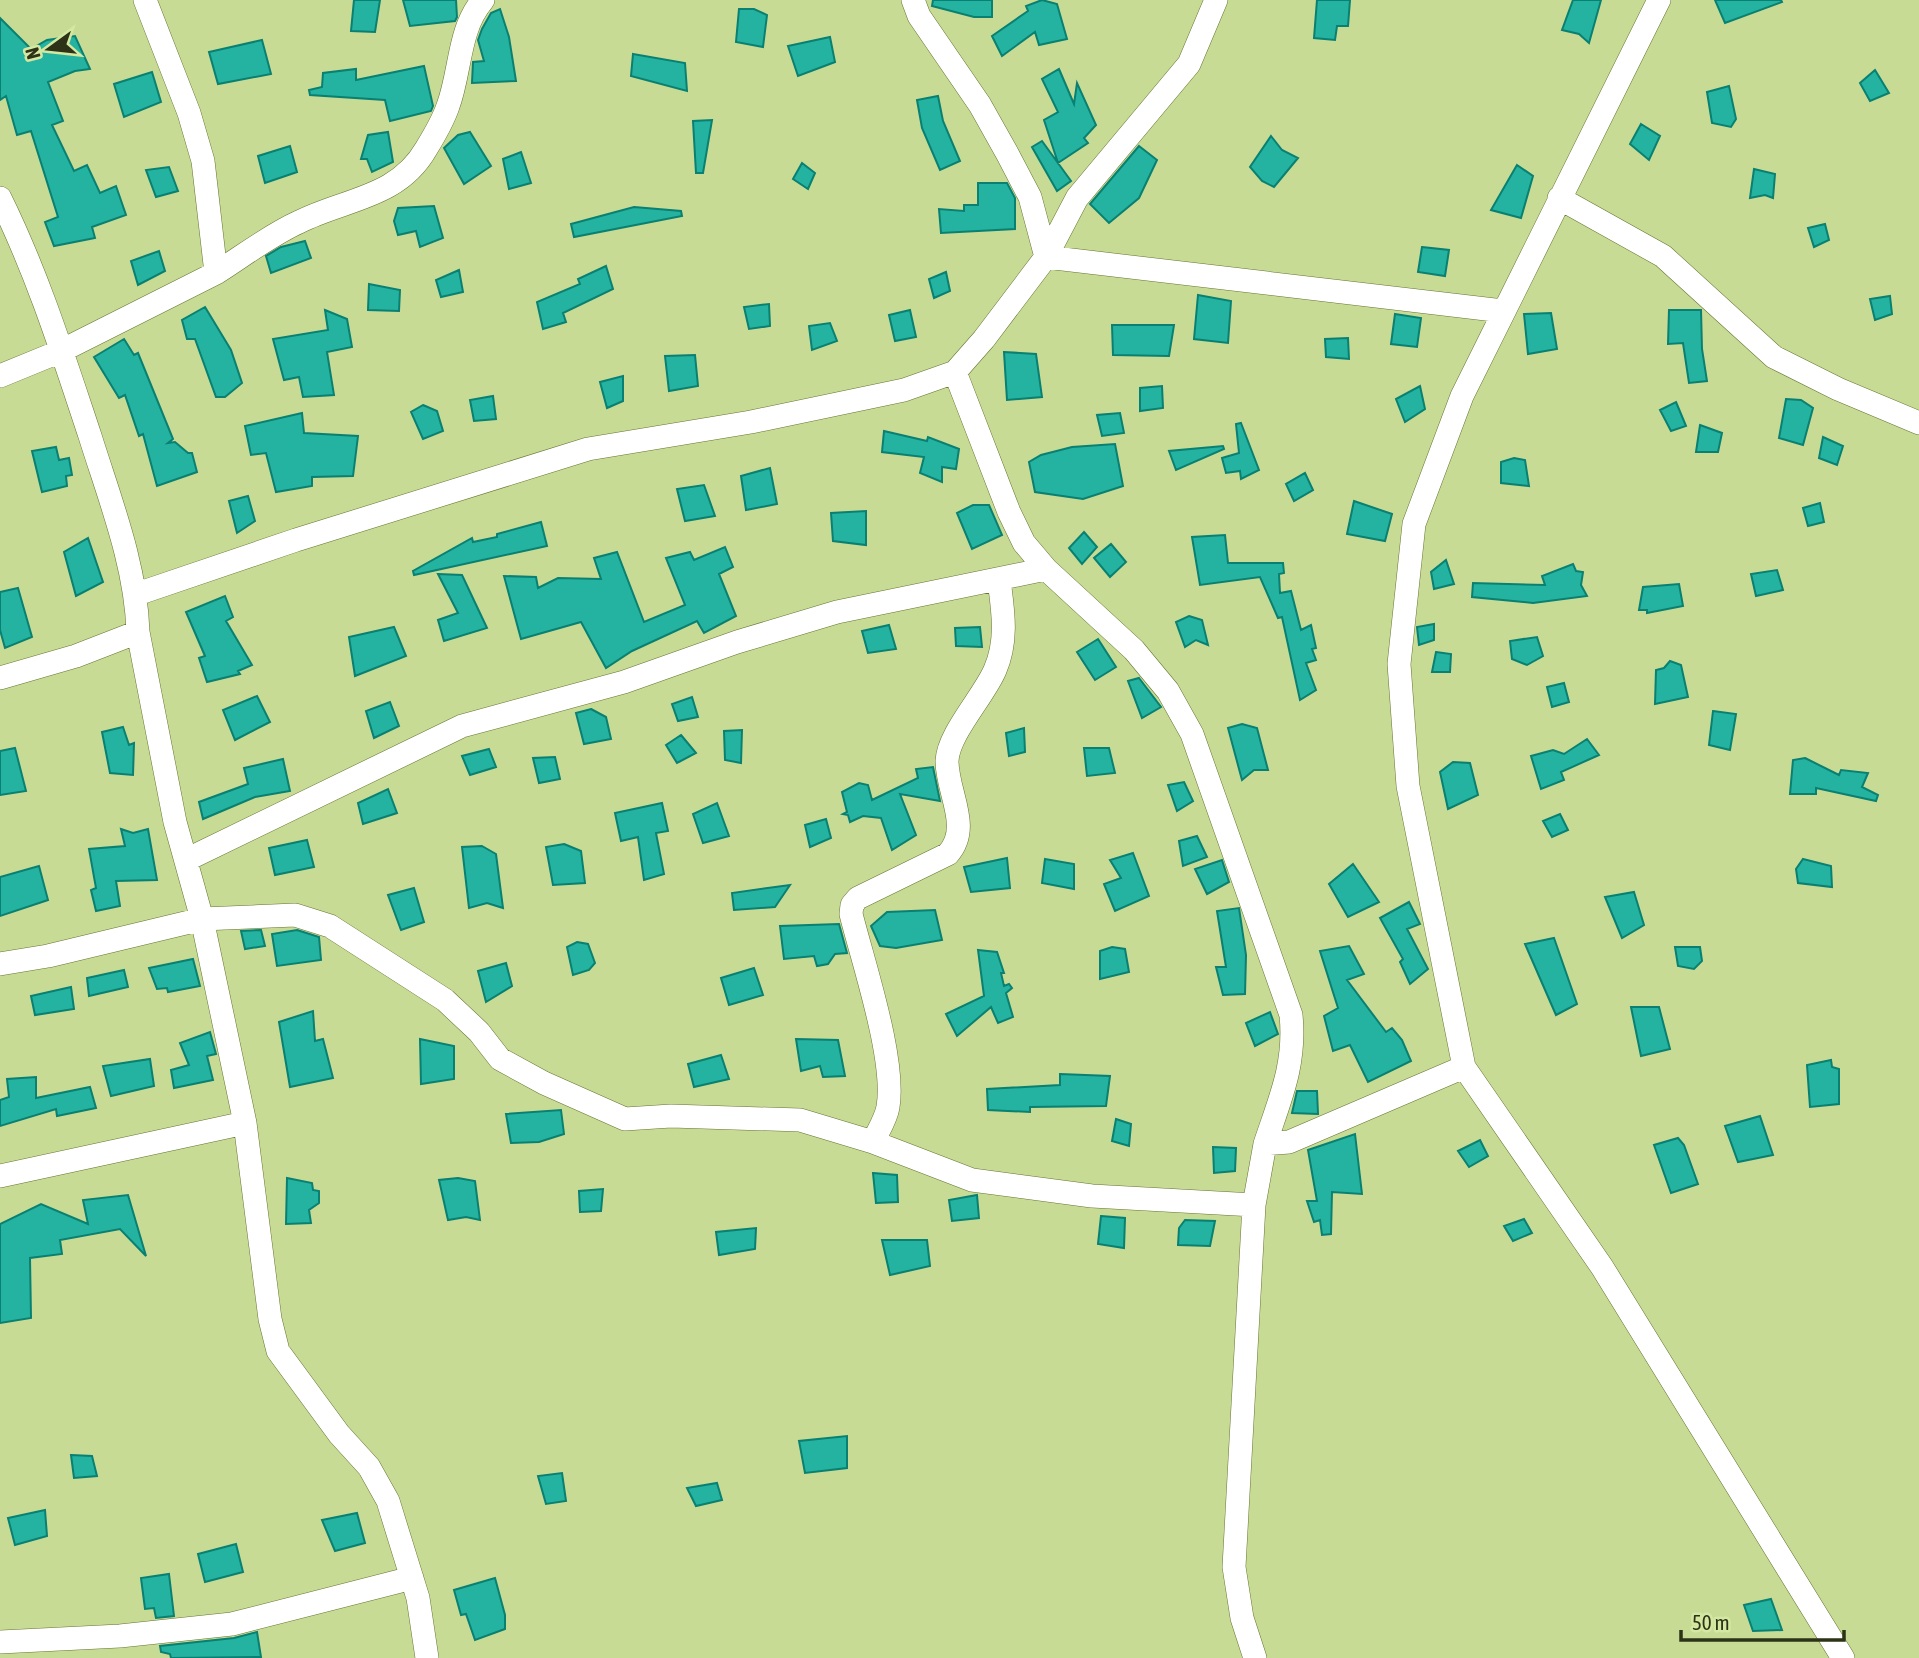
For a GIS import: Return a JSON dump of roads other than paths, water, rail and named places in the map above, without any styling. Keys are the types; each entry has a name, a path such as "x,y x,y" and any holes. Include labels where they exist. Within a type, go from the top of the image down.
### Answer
{"street":[{"path":"145,0 189,113 203,161 216,272"},
{"path":"0,376 61,351 216,272 299,222 390,187 424,152 448,107 473,11 483,0"},
{"path":"913,0 919,16 980,105 1030,197 1046,257"},
{"path":"137,594 296,540 588,449 751,422 904,390 955,372 984,340 1046,257 1077,198 1189,64 1216,0"},
{"path":"1659,0 1462,396 1414,524 1399,664 1408,786 1464,1067 1602,1267 1843,1658"},
{"path":"0,198 30,258 111,501 137,594 138,632 175,822 202,919 245,1122 270,1319 278,1350 339,1434 369,1467 388,1501 418,1598 427,1658"},
{"path":"1559,198 1663,256 1774,357 1838,390 1919,423"},
{"path":"1046,257 1503,311"},
{"path":"955,372 1009,512 1024,543 1046,569 1133,650 1168,691 1192,734 1291,1015 1294,1044 1291,1066 1265,1144 1254,1205 1234,1567 1242,1618 1255,1658"},
{"path":"186,860 462,726 624,682 737,642 837,612 1046,569"},
{"path":"873,1142 888,1109 889,1081 879,1026 851,914 852,905 858,898 948,854 956,845 960,832 947,760 961,728 995,672 1004,646 1005,622 999,580"},
{"path":"0,678 76,656 138,632"},
{"path":"0,964 48,956 202,919 295,915 331,926 445,1000 479,1032 500,1059 544,1083 625,1119 671,1116 800,1120 873,1142 972,1180 1092,1196 1254,1205"},
{"path":"1265,1144 1289,1142 1464,1067"},
{"path":"0,1177 245,1122"},
{"path":"0,1642 53,1648 120,1636 232,1624 412,1578"}]}
